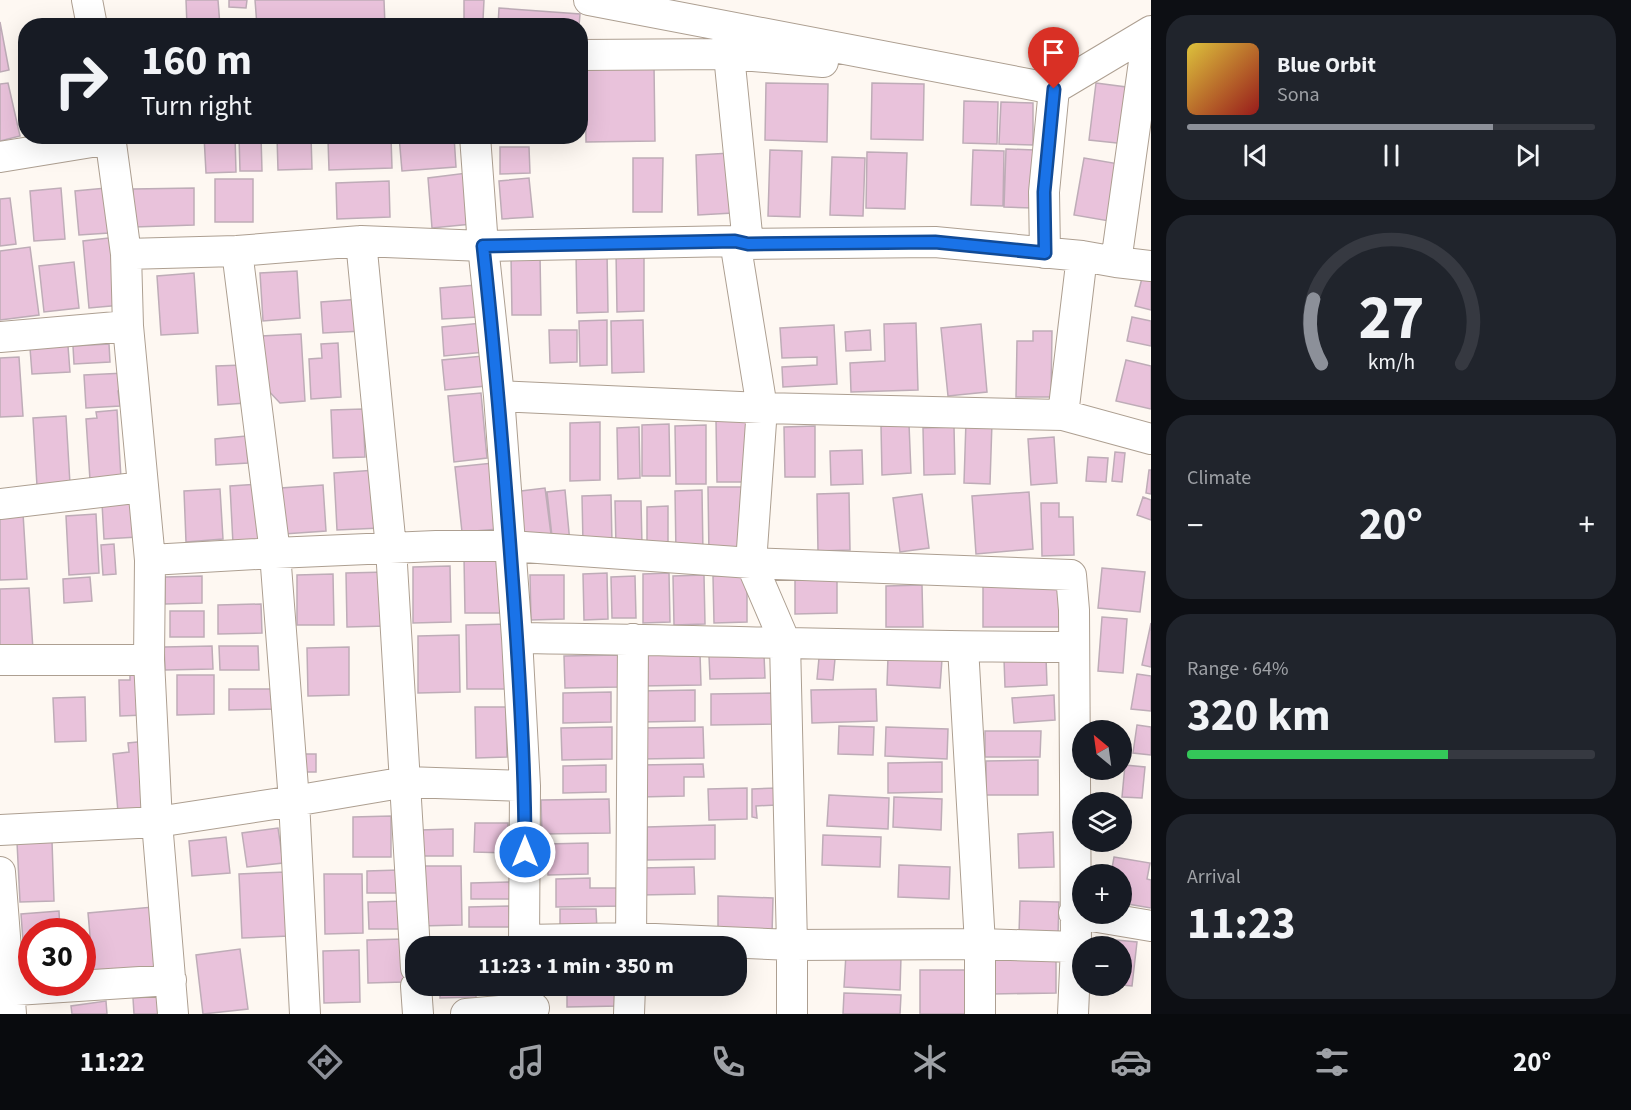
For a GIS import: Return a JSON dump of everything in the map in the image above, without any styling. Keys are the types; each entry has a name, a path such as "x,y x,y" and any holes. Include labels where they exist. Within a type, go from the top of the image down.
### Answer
{"street":[{"path":"87,0 90,18"},
{"path":"589,0 727,40 829,63"},
{"path":"588,53 727,40 1054,89 1149,32"},
{"path":"1116,262 1149,32"},
{"path":"727,40 741,242 762,408 752,563 785,642 792,1014"},
{"path":"1045,253 1044,192 1054,89"},
{"path":"0,157 75,144"},
{"path":"111,144 126,255 128,326 150,560 149,660 157,822 173,1014"},
{"path":"477,144 483,246 499,396 517,638 525,786 524,936"},
{"path":"126,255 237,251 361,241 483,246 935,242 1082,256 1151,267"},
{"path":"361,241 391,548 414,936"},
{"path":"237,251 275,553 294,801 305,1014"},
{"path":"1063,414 1082,256"},
{"path":"0,337 128,326"},
{"path":"499,396 762,408 1063,414 1151,439"},
{"path":"0,504 143,487"},
{"path":"150,560 436,546 510,546 752,563 1071,575 1074,610 1074,864"},
{"path":"517,638 1073,647"},
{"path":"631,936 633,639"},
{"path":"963,647 980,944 980,1014"},
{"path":"0,660 149,660"},
{"path":"0,830 157,822 406,782 525,786"},
{"path":"0,872 6,999 171,980"},
{"path":"1132,923 1151,926"},
{"path":"747,944 980,944 1072,947"},
{"path":"417,996 418,1014"},
{"path":"629,1014 630,996"},
{"path":"1073,1014 1074,996"},
{"path":"466,1014 532,1002"}],"building":[{"path":"186,0 218,0 219,18 187,18"},
{"path":"229,0 247,0 246,8 229,7"},
{"path":"255,0 384,0 385,18 256,18"},
{"path":"464,0 484,0 483,18 464,18"},
{"path":"499,8 580,14 580,18 498,18"},
{"path":"0,22 9,70 0,72"},
{"path":"654,65 655,141 588,142 588,66"},
{"path":"8,83 18,136 0,141 0,84"},
{"path":"766,83 828,84 827,142 765,140"},
{"path":"872,83 924,84 923,140 871,139"},
{"path":"1096,83 1134,88 1126,144 1089,140"},
{"path":"964,101 998,102 997,144 963,143"},
{"path":"1001,102 1033,103 1033,145 999,144"},
{"path":"204,144 235,144 236,172 206,173"},
{"path":"239,144 261,144 262,171 240,171"},
{"path":"277,144 311,144 312,169 278,170"},
{"path":"328,144 391,144 392,168 329,170"},
{"path":"400,144 455,144 456,167 402,171"},
{"path":"500,147 529,147 530,173 500,174"},
{"path":"1006,149 1034,150 1033,208 1004,207"},
{"path":"770,150 802,151 800,217 768,216"},
{"path":"973,150 1004,151 1003,206 971,205"},
{"path":"867,152 907,153 905,209 866,208"},
{"path":"731,153 733,213 698,215 696,155"},
{"path":"832,157 865,158 863,216 830,215"},
{"path":"633,158 663,158 662,212 633,212"},
{"path":"1084,158 1119,164 1109,221 1074,215"},
{"path":"467,173 472,224 432,228 428,178"},
{"path":"529,178 533,217 502,219 499,181"},
{"path":"215,179 253,179 253,222 215,222"},
{"path":"389,181 390,217 337,219 336,183"},
{"path":"61,188 65,239 34,241 30,191"},
{"path":"106,188 109,233 79,235 75,191"},
{"path":"194,188 194,225 134,227 133,189"},
{"path":"10,198 16,244 0,246 0,199"},
{"path":"117,237 122,305 89,308 83,241"},
{"path":"30,247 39,315 0,320 0,251"},
{"path":"644,251 644,311 617,312 616,252"},
{"path":"607,252 608,312 577,313 576,253"},
{"path":"540,255 541,315 512,315 511,256"},
{"path":"74,262 79,308 44,312 39,266"},
{"path":"297,271 300,318 263,321 260,273"},
{"path":"194,273 198,333 161,335 157,276"},
{"path":"1142,278 1151,280 1151,310 1135,306"},
{"path":"476,285 478,317 442,319 440,288"},
{"path":"361,299 363,331 323,333 321,302"},
{"path":"1132,317 1151,321 1151,346 1127,341"},
{"path":"607,320 607,365 580,366 579,321"},
{"path":"643,320 644,372 612,373 611,321"},
{"path":"482,323 485,352 444,356 442,327"},
{"path":"916,323 918,390 851,392 850,363 885,361 884,324"},
{"path":"981,324 987,392 948,396 941,328"},
{"path":"834,325 837,384 783,387 782,367 817,365 817,357 782,358 780,328"},
{"path":"549,330 577,330 577,362 550,363"},
{"path":"870,330 871,350 846,351 845,332"},
{"path":"1033,331 1052,331 1051,397 1016,397 1017,341 1033,341"},
{"path":"301,334 305,401 280,403 264,386 261,336"},
{"path":"338,343 341,397 311,399 309,359 322,358 321,344"},
{"path":"109,344 110,362 74,364 73,346"},
{"path":"68,346 70,372 32,374 30,348"},
{"path":"483,356 486,386 445,390 442,360"},
{"path":"19,357 23,416 0,417 0,358"},
{"path":"1126,360 1151,366 1151,409 1116,401"},
{"path":"243,365 246,403 218,405 216,366"},
{"path":"125,373 126,391 118,391 120,406 86,408 84,375"},
{"path":"481,393 487,458 454,462 448,396"},
{"path":"363,409 365,457 333,458 331,410"},
{"path":"117,410 121,478 90,480 86,419 97,418 96,412"},
{"path":"66,416 70,484 37,486 33,418"},
{"path":"716,420 747,420 747,482 717,482"},
{"path":"966,421 992,422 990,484 964,483"},
{"path":"600,422 600,480 570,481 570,423"},
{"path":"669,424 670,476 642,476 642,425"},
{"path":"909,424 911,473 882,475 881,426"},
{"path":"706,425 706,484 676,484 675,426"},
{"path":"815,426 815,477 785,477 784,427"},
{"path":"639,427 640,478 618,479 617,428"},
{"path":"954,427 955,474 924,475 923,428"},
{"path":"246,436 248,463 216,465 215,439"},
{"path":"1054,437 1057,483 1031,485 1028,439"},
{"path":"862,450 863,484 831,485 830,451"},
{"path":"1115,452 1125,453 1122,482 1112,481"},
{"path":"1088,457 1108,458 1106,482 1086,481"},
{"path":"493,463 499,529 462,532 455,467"},
{"path":"376,470 380,528 337,530 334,473"},
{"path":"1149,470 1151,470 1151,494 1146,493"},
{"path":"261,484 264,541 233,544 230,486"},
{"path":"323,485 326,531 284,534 281,488"},
{"path":"708,487 744,487 744,556 709,557"},
{"path":"545,488 552,542 520,546 513,492"},
{"path":"220,489 223,539 186,542 184,491"},
{"path":"565,490 570,543 553,545 547,492"},
{"path":"702,490 703,554 676,554 675,491"},
{"path":"1029,492 1033,549 976,554 972,496"},
{"path":"849,493 850,550 818,551 817,494"},
{"path":"922,494 929,548 900,552 893,498"},
{"path":"611,495 612,544 583,544 582,496"},
{"path":"1143,497 1151,500 1151,520 1137,515"},
{"path":"135,501 138,537 104,539 102,503"},
{"path":"615,501 641,501 642,546 616,547"},
{"path":"1041,503 1059,503 1059,517 1073,517 1074,555 1042,556"},
{"path":"668,506 668,547 647,548 647,507"},
{"path":"23,513 27,579 0,580 0,515"},
{"path":"96,514 99,573 69,575 66,516"},
{"path":"114,544 116,574 103,575 101,545"},
{"path":"464,557 505,557 506,613 465,613"},
{"path":"450,566 451,622 413,623 413,567"},
{"path":"1102,568 1145,572 1140,612 1098,608"},
{"path":"387,572 387,626 347,627 346,573"},
{"path":"607,573 608,619 584,620 583,574"},
{"path":"669,573 670,622 643,623 643,574"},
{"path":"333,574 334,625 297,625 297,575"},
{"path":"530,575 564,575 564,619 531,620"},
{"path":"704,575 705,624 674,625 673,576"},
{"path":"747,575 747,622 714,623 713,576"},
{"path":"202,576 202,603 165,604 165,577"},
{"path":"635,576 636,618 612,618 611,577"},
{"path":"90,577 92,601 64,603 63,579"},
{"path":"837,579 837,613 795,614 795,580"},
{"path":"1064,580 1064,627 983,627 983,581"},
{"path":"922,585 923,627 886,627 886,586"},
{"path":"29,588 33,650 0,653 0,589"},
{"path":"261,604 262,633 218,634 218,605"},
{"path":"170,611 204,611 204,637 170,637"},
{"path":"1102,617 1127,619 1123,673 1098,671"},
{"path":"1151,623 1151,667 1142,665"},
{"path":"509,624 509,689 467,689 466,625"},
{"path":"459,635 460,692 418,693 418,636"},
{"path":"212,646 213,669 165,670 164,647"},
{"path":"219,646 258,646 259,670 220,670"},
{"path":"349,647 349,695 308,696 307,648"},
{"path":"700,653 701,685 641,686 641,654"},
{"path":"618,655 619,687 565,688 564,656"},
{"path":"764,655 765,678 710,679 709,656"},
{"path":"888,657 942,659 940,688 887,685"},
{"path":"1046,657 1047,685 1005,687 1004,659"},
{"path":"819,658 835,659 833,680 817,679"},
{"path":"130,670 144,670 145,715 120,716 119,680 130,680"},
{"path":"1137,674 1151,676 1151,711 1131,709"},
{"path":"177,675 214,675 214,714 177,715"},
{"path":"229,689 275,689 276,709 229,710"},
{"path":"876,689 877,721 812,723 811,690"},
{"path":"695,690 695,721 641,722 640,691"},
{"path":"611,692 611,722 563,723 563,693"},
{"path":"773,693 774,724 711,725 711,694"},
{"path":"1054,695 1055,720 1014,723 1012,698"},
{"path":"85,697 86,741 55,742 53,698"},
{"path":"475,707 506,707 507,757 476,758"},
{"path":"1137,725 1151,727 1151,755 1133,753"},
{"path":"839,726 874,727 873,755 838,754"},
{"path":"612,727 612,759 562,760 561,728"},
{"path":"703,727 704,758 640,759 639,728"},
{"path":"886,727 948,729 947,759 885,756"},
{"path":"985,731 1041,731 1040,757 985,757"},
{"path":"147,741 152,809 118,812 113,754 129,752 128,743"},
{"path":"300,754 316,754 316,772 299,772"},
{"path":"1038,760 1038,795 986,795 986,761"},
{"path":"942,762 942,792 888,793 888,763"},
{"path":"703,764 704,777 684,777 684,796 639,797 639,765"},
{"path":"606,765 606,792 563,793 563,766"},
{"path":"1132,766 1145,767 1142,798 1132,798 1132,792 1122,792 1124,780 1132,780"},
{"path":"747,788 747,819 709,820 708,789"},
{"path":"776,788 776,805 756,806 757,818 752,817 752,789"},
{"path":"829,795 889,798 888,829 827,826"},
{"path":"894,797 942,799 941,830 893,827"},
{"path":"609,799 610,833 542,834 541,800"},
{"path":"391,816 391,857 353,857 353,817"},
{"path":"475,823 508,823 508,853 474,852"},
{"path":"715,825 715,859 647,860 647,827"},
{"path":"278,828 283,863 247,867 242,833"},
{"path":"453,829 453,856 420,856 420,830"},
{"path":"1053,832 1054,867 1019,868 1018,834"},
{"path":"823,835 881,837 880,867 822,865"},
{"path":"226,837 230,873 192,876 189,841"},
{"path":"52,841 54,901 20,902 17,842"},
{"path":"588,843 588,874 548,875 547,844"},
{"path":"1114,857 1150,863 1147,879 1151,880 1151,908 1132,905 1132,864 1113,864"},
{"path":"899,865 950,867 949,899 898,897"},
{"path":"419,866 461,866 462,925 420,926"},
{"path":"694,867 695,894 639,895 639,868"},
{"path":"399,870 399,893 367,893 367,871"},
{"path":"286,872 289,936 242,938 239,874"},
{"path":"324,874 362,874 363,933 325,934"},
{"path":"590,878 590,888 624,888 624,906 556,907 556,879"},
{"path":"515,882 515,899 471,899 471,883"},
{"path":"718,896 773,898 772,934 718,933"},
{"path":"406,901 406,929 369,929 368,902"},
{"path":"1020,901 1059,902 1058,935 1019,934"},
{"path":"509,906 510,927 469,927 469,907"},
{"path":"153,907 160,974 96,980 96,918 88,918 88,913"},
{"path":"560,909 596,909 597,930 560,931"},
{"path":"59,911 59,918 21,918 21,914"},
{"path":"403,939 404,982 368,983 367,940"},
{"path":"1132,942 1137,942 1132,986"},
{"path":"240,949 248,1009 203,1014 196,955"},
{"path":"359,950 360,1002 324,1003 323,951"},
{"path":"846,954 901,957 900,990 844,987"},
{"path":"1056,958 1056,993 992,994 992,959"},
{"path":"920,970 967,970 967,1014 920,1014"},
{"path":"844,993 901,995 900,1014 843,1014"},
{"path":"166,996 167,1014 134,1014 133,998"},
{"path":"440,996 476,996 476,997 440,998"},
{"path":"567,996 620,996 620,1006 567,1007"},
{"path":"106,1001 107,1014 72,1014 71,1006"}],"route":[{"path":"525,852 525,786 517,638 499,396 483,246 735,241 748,244 935,242 1045,253 1044,192 1054,89"}]}
